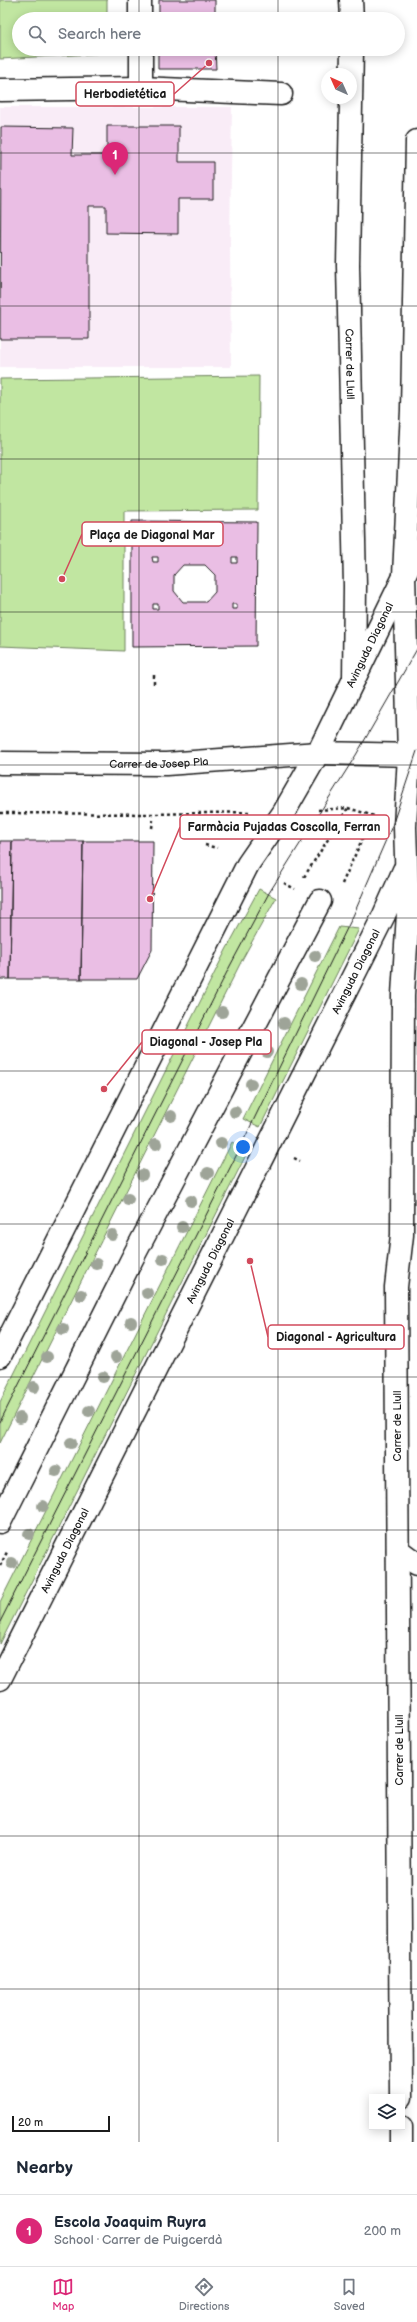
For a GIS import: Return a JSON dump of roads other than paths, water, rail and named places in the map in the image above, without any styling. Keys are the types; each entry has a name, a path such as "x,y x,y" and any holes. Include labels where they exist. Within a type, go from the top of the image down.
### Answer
{"street":[{"path":"140,0 140,12"},
{"path":"351,0 352,12"},
{"path":"141,56 141,88"},
{"name":"Carrer de Llull","path":"352,56 348,265 354,586 354,680"},
{"path":"0,90 141,88 281,94"},
{"path":"404,575 415,413 417,141"},
{"name":"Avinguda Diagonal","path":"0,1356 248,864 284,812 318,753 417,550"},
{"name":"Carrer de Llull","path":"401,2094 396,1287 402,1235 403,1003 408,913 405,827 413,755 404,575"},
{"name":"Carrer de Josep Pla","path":"0,764 166,764 318,753 413,755"},
{"name":"Avinguda Diagonal","path":"0,1679 384,915 417,840"},
{"path":"0,1522 132,1259 320,901"},
{"path":"398,1550 417,1564"},
{"path":"401,2130 401,2142"}],"tram line":[{"path":"0,1422 230,966 269,893 356,755 417,649"},
{"path":"0,1622 237,1154 353,916 392,826 417,751"}],"place":[{"name":"Herbodietética","path":"209,63"},
{"name":"Escola Joaquim Ruyra","path":"115,175"},
{"name":"Plaça de Diagonal Mar","path":"62,579"},
{"name":"Farmàcia Pujadas Coscolla, Ferran","path":"150,899"},
{"name":"Diagonal - Josep Pla","path":"104,1089"},
{"name":"Diagonal - Agricultura","path":"250,1261"}]}
